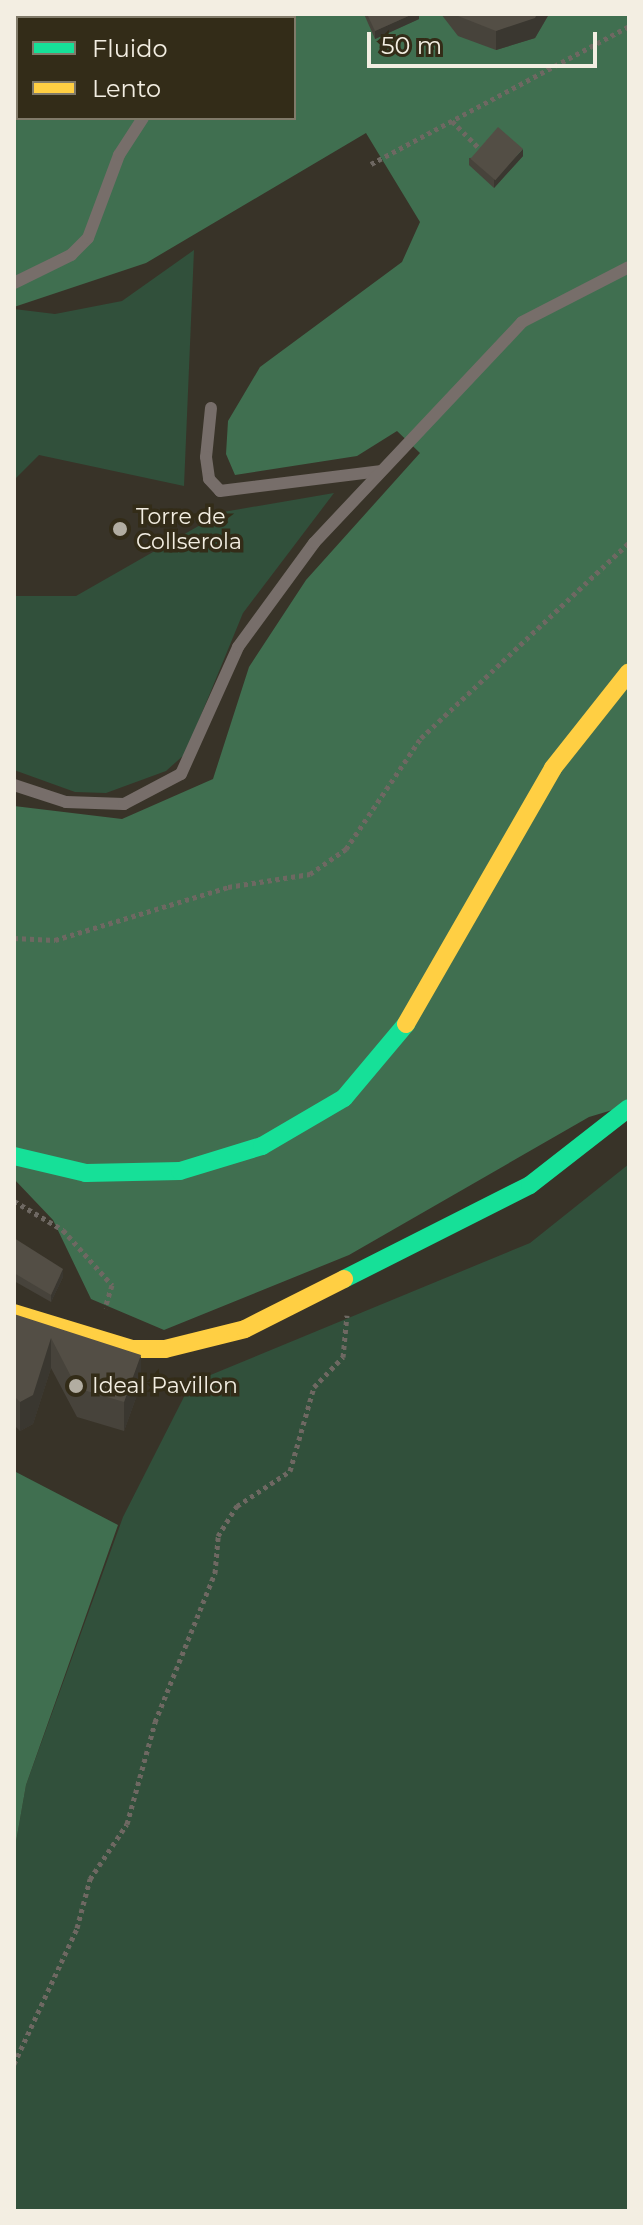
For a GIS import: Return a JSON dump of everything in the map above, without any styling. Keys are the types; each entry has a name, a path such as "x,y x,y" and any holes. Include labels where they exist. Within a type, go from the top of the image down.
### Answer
{"street":[{"path":"14,1156 86,1173 180,1171 262,1146 344,1098 418,1010 553,768 629,672"},
{"path":"14,1313 132,1349 165,1349 245,1329 530,1185 629,1108"}],"lane":[{"path":"14,283 71,255 88,238 119,155 142,120"},
{"path":"14,785 66,802 124,804 181,774 238,647 269,600 380,471 522,322 629,267"},
{"path":"211,408 206,457 209,479 220,491 380,471"}],"path":[{"path":"371,164 629,26"},
{"path":"452,121 482,152"},
{"path":"14,938 55,940 228,887 310,874 346,849 421,738 629,543"},
{"path":"14,1201 63,1230 112,1285 112,1301 93,1311"},
{"path":"14,2064 77,1928 90,1879 127,1824 155,1722 215,1573 218,1536 237,1506 290,1471 314,1387 343,1357 343,1300"}],"green space":[{"path":"14,14 629,14 629,1105 589,1117 349,1255 164,1330 91,1299 53,1220 14,1179 14,806 122,819 213,779 249,667 306,580 420,453 397,431 357,456 235,475 226,454 228,421 260,367 402,262 420,222 366,133 146,263 14,307"},
{"path":"194,250 184,486 39,455 14,480 14,309 55,314 122,301"},
{"path":"334,493 243,613 185,754 166,771 106,793 75,792 14,770 14,596 76,596 223,512"},
{"path":"629,1164 629,2211 14,2211 14,1853 26,1785 123,1517 191,1383 530,1243"},
{"path":"14,1471 118,1525 26,1785 14,1853"}],"building":[{"path":"367,14 413,14 375,31"},
{"path":"457,14 537,14 535,18 496,31"},
{"path":"498,127 523,149 495,180 470,159"},
{"path":"14,1238 63,1269 51,1295 14,1273"},
{"path":"14,1314 141,1355 124,1402 77,1388 51,1338 33,1395 20,1402 14,1396"}],"traffic: fast":[{"path":"14,1156 86,1173 180,1171 262,1146 344,1098 406,1024"},
{"path":"344,1279 530,1185 629,1108"}],"traffic: slow":[{"path":"406,1024 553,768 629,672"},
{"path":"14,1313 132,1349 165,1349 245,1329 344,1279"}],"place":[{"name":"Torre de Collserola","path":"120,529"},
{"name":"Ideal Pavillon","path":"76,1386"}]}
